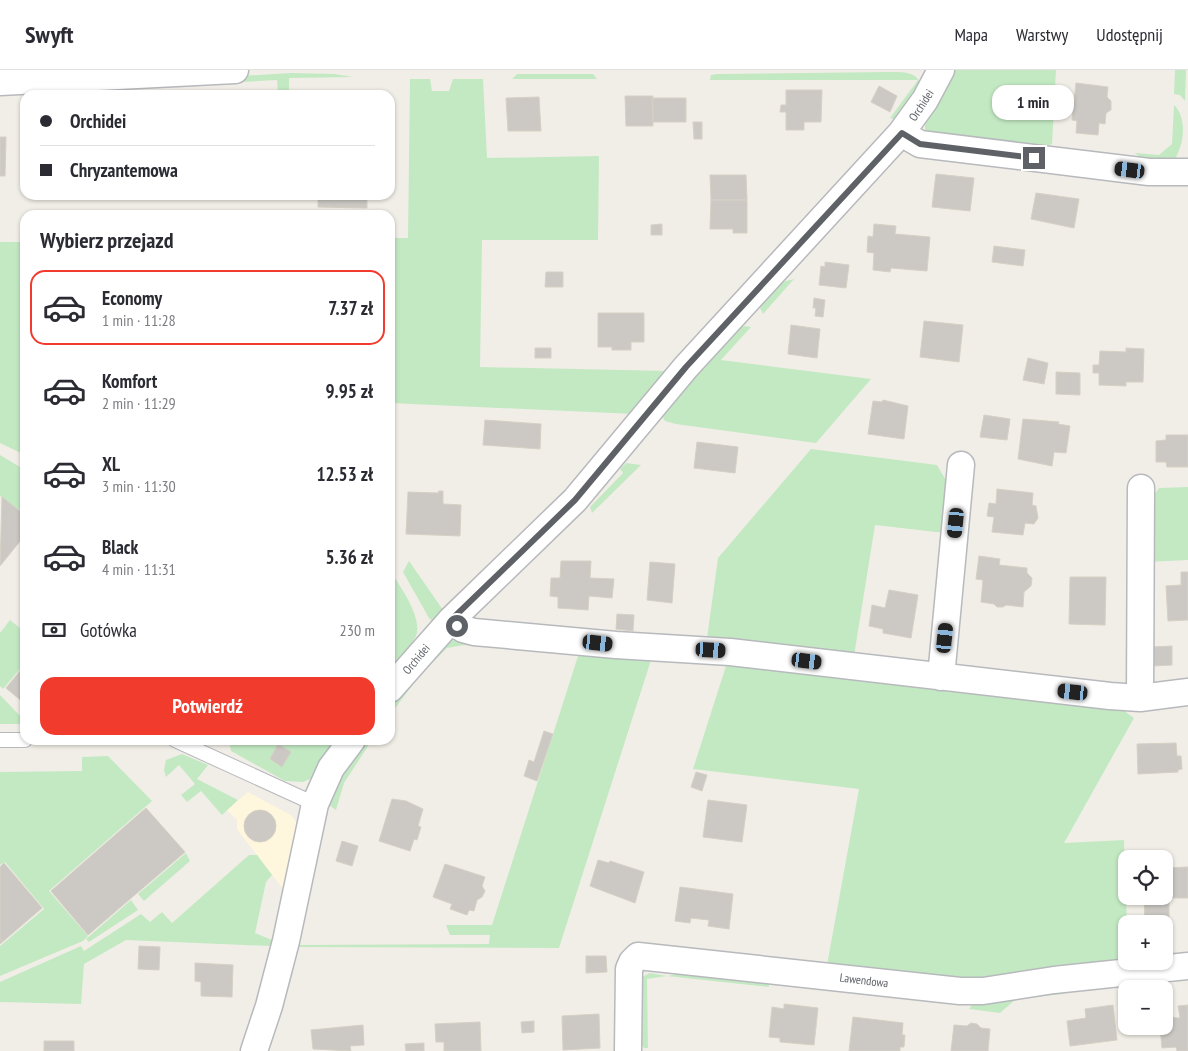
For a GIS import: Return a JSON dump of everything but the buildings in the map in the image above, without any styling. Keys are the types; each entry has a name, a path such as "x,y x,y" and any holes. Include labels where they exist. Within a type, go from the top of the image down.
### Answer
{"street":[{"path":"1,78 235,70"},
{"name":"Orchidei","path":"395,684 451,620 575,500 686,367 902,133 935,72"},
{"path":"902,133 920,144 1149,172 1188,172"},
{"path":"941,677 961,466"},
{"path":"1140,698 1141,488"},
{"path":"451,620 463,629 474,632 616,645 730,652 1140,698 1188,692"},
{"path":"254,1051 267,1014 286,941 315,804 331,768 348,745"},
{"name":"Lawendowa","path":"628,1051 629,969 632,962 638,956 975,991 1188,966"}],"lane":[{"path":"0,740 20,740"},
{"path":"186,745 315,804"}],"shaded area":[{"path":"248,792 292,816 297,823 298,833 284,890 237,829 237,820 227,810"}],"green space":[{"path":"952,70 1056,70 1052,144 1031,151 933,139 925,131 925,122"},
{"path":"1175,70 1186,70 1185,101 1180,95 1174,94"},
{"path":"291,73 334,74 353,77 289,78 289,90 278,90 277,80 126,89 137,82"},
{"path":"909,73 917,77 921,86 896,120 890,118 918,80 710,80 711,75 717,74"},
{"path":"517,74 593,74 597,79 512,79"},
{"path":"410,79 430,79 432,91 449,91 453,79 483,79 487,158 599,156 598,240 482,240 480,367 669,371 591,470 433,622 403,572 409,561 443,610 572,483 634,414 395,403 395,238 408,238"},
{"path":"1174,105 1183,125 1182,141 1177,156 1173,162 1144,161 1135,153 1159,155 1172,144"},
{"path":"0,242 20,242 20,453 0,443"},
{"path":"794,279 763,314 760,308 782,282"},
{"path":"751,327 721,360 871,379 816,443 665,421 662,416 705,361 738,328"},
{"path":"811,449 937,465 950,487 945,533 875,525 854,656 707,638 718,558"},
{"path":"0,455 20,467 20,510 0,496"},
{"path":"626,463 641,465 592,513 590,507 623,473 620,469"},
{"path":"1188,487 1188,560 1147,562 1146,507 1159,488"},
{"path":"395,578 410,603 417,622 417,631 410,647 395,667"},
{"path":"10,620 20,628 20,669 3,689 0,686 0,633"},
{"path":"461,639 578,648 1116,705 1134,718 1064,843 1124,840 1124,850 1118,850 1118,905 1126,905 1127,915 1118,915 1118,962 987,984 827,965 859,789 693,769 726,666 651,660 559,948 297,947 296,945 489,944 490,935 450,935 446,925 492,925 579,653 464,645 447,648 420,675 395,708 395,698 416,672 448,641"},
{"path":"0,695 20,716 20,724 0,724"},
{"path":"230,745 333,745 310,779 303,782 285,781 231,751"},
{"path":"360,745 369,745 344,783 336,810 326,803"},
{"path":"182,754 208,765 197,779 238,800 222,815 201,791 187,802 181,795 195,784 179,765 166,777 164,770 166,760"},
{"path":"108,756 152,801 49,891 88,936 83,941 0,976 0,946 44,909 5,862 0,865 0,772 82,771 82,757"},
{"path":"186,853 190,861 144,901 138,894"},
{"path":"249,855 257,855 272,875 266,882 255,933 272,940 270,946 126,940 84,964 81,1004 0,1002 0,982 81,946 84,951 141,914 150,922 162,912 172,923"},
{"path":"131,900 138,910 89,942 86,939"},
{"path":"703,970 768,981 769,987 667,976"},
{"path":"650,973 667,976 647,979 648,1048 644,1048 641,1045 642,977"},
{"path":"1062,987 1063,994 1016,999 1000,1013 969,1009 975,1000"}],"route":[{"path":"457,626 451,620 575,500 686,367 902,133 920,144 1034,158"}]}
